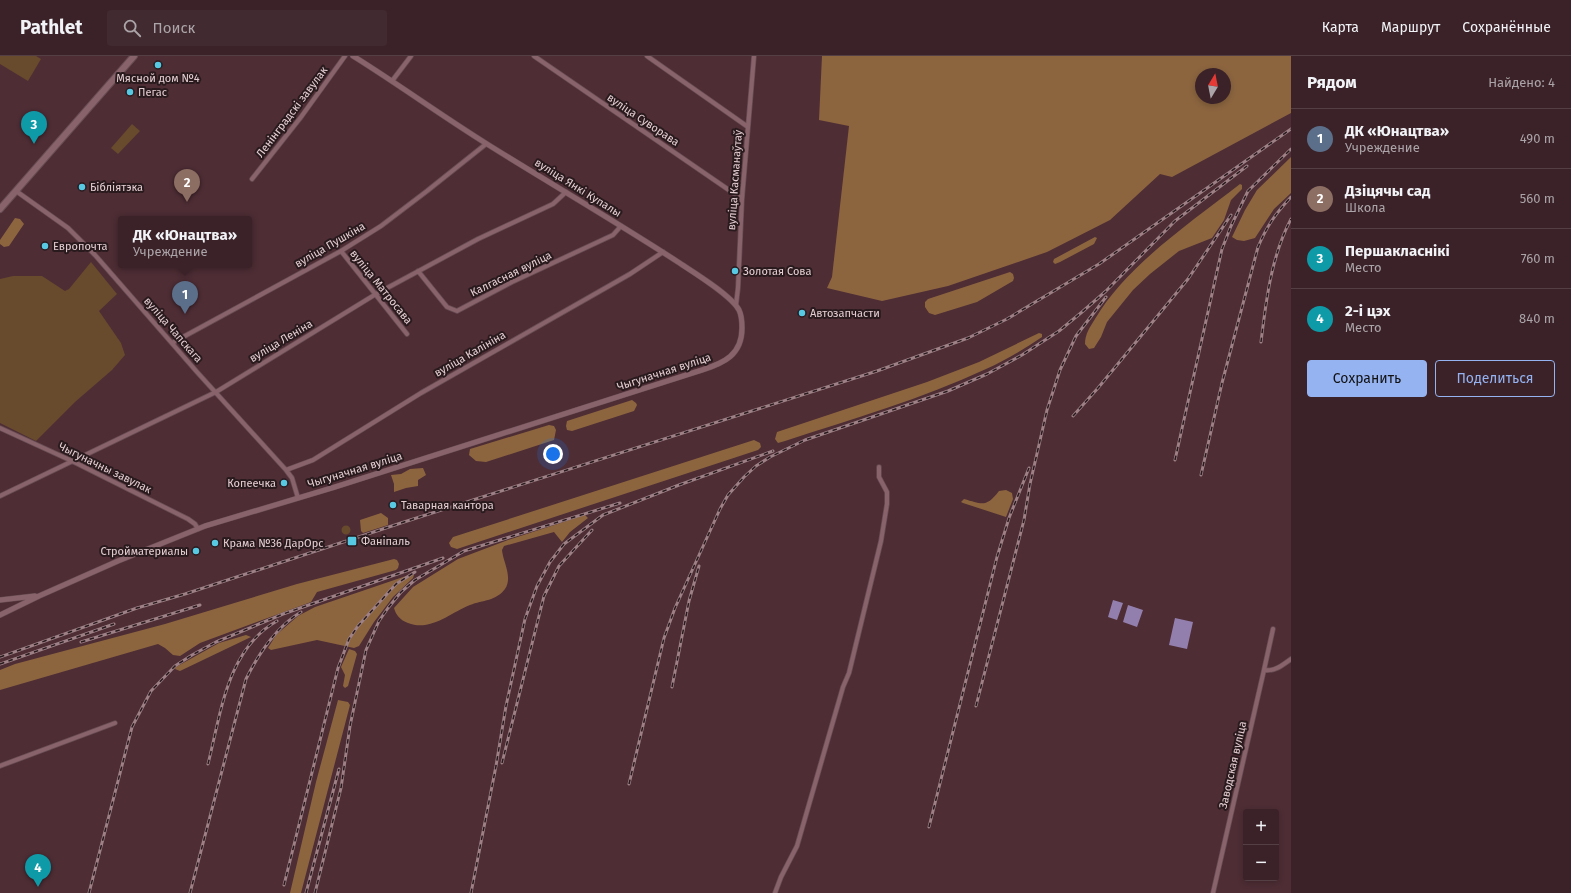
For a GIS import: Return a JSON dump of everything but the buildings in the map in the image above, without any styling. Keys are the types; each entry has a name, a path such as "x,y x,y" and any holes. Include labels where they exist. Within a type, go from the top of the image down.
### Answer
{"main road":[{"path":"0,209 134,56"}],"street":[{"name":"Ленінградскі завулак","path":"252,179 301,117 345,56"},
{"name":"вуліца Янкі Купалы","path":"353,56 486,144 663,252 693,272 736,305"},
{"path":"392,81 411,56"},
{"name":"вуліца Суворава","path":"534,56 742,199"},
{"path":"647,56 748,127"},
{"name":"вуліца Касманаўтаў","path":"736,305 742,199 754,56"},
{"name":"вуліца Пушкіна","path":"172,343 341,250 381,226 486,144"},
{"name":"вуліца Чапскага","path":"16,191 53,217 82,241 286,470 292,478 298,498"},
{"name":"вуліца Леніна","path":"0,496 216,392 376,294 478,239 553,204 566,192"},
{"name":"Калгасная вуліца","path":"418,271 447,308 457,310 512,282 613,235 622,226"},
{"name":"вуліца Матросава","path":"341,250 407,334"},
{"name":"вуліца Калініна","path":"286,470 313,460 415,396 630,274 663,252"},
{"name":"Чыгуначная вуліца","path":"0,615 145,549 198,529 640,390 724,362 734,353 741,340 742,319 736,305"},
{"name":"Чыгуначны завулак","path":"0,428 188,519 195,524 198,529"},
{"path":"775,893 781,877 797,846 843,687 850,673 881,541 887,504 887,492 879,477 879,467"},
{"path":"0,600 39,596"},
{"path":"12,598 16,607"},
{"name":"Заводская вуліца","path":"1213,893 1273,629"},
{"path":"1264,670 1269,671 1278,668 1291,659"},
{"path":"0,766 115,723"}],"shaded area":[{"path":"0,56 36,56 41,59 28,81 0,64"},
{"path":"822,56 1291,56 1291,113 1172,177 1160,174 1110,220 1047,252 948,286 882,301 827,288 832,277 849,126 819,120"},
{"path":"132,124 140,131 118,154 111,148"},
{"path":"1291,157 1291,193 1274,209 1255,238 1244,241 1237,240 1232,237 1245,210 1257,190"},
{"path":"1240,184 1242,185 1242,189 1231,200 1224,220 1212,238 1179,251 1150,274 1133,290 1107,322 1101,337 1094,348 1089,349 1085,344 1090,328 1108,299 1124,281 1161,246"},
{"path":"15,218 20,219 24,224 9,246 4,247 0,244 0,240"},
{"path":"1095,237 1097,238 1094,244 1060,262 1055,264 1053,262 1054,259"},
{"path":"91,262 117,294 99,311 121,343 125,355 112,370 75,402 36,441 0,423 0,279 13,276 42,276 65,291 69,289"},
{"path":"1010,272 1013,274 1013,281 977,302 935,315 929,313 925,307 925,302 928,299"},
{"path":"1039,333 1042,334 1042,337 1022,350 962,380 887,408 785,441 778,443 775,439 777,432 927,382 979,362"},
{"path":"632,400 637,405 634,411 572,431 567,430 567,421"},
{"path":"549,425 554,426 556,430 554,440 486,462 476,461 469,455 470,449"},
{"path":"754,440 760,443 761,447 758,450 457,549 451,547 449,543 453,537"},
{"path":"423,468 426,475 418,480 418,486 394,492 394,484 391,475 401,474 410,469"},
{"path":"1006,490 1012,493 1013,499 1006,517 961,502 964,499 980,503 987,502 991,500 999,491"},
{"path":"381,513 388,518 388,525 363,533 361,531 360,520"},
{"path":"585,515 588,518 570,532 562,542 554,532 504,546 502,550 508,580 505,589 498,596 462,608 440,620 424,625 416,625 405,622 396,613 394,608 413,587 458,559 508,540"},
{"path":"346,525 351,530 346,535 341,530"},
{"path":"394,559 397,560 399,564 396,570 317,592 311,602 200,643 180,656 173,655 158,644 0,690 0,670 15,664 165,624 297,584"},
{"path":"412,574 414,575 413,578 393,597 374,622 359,646 354,648 317,640 271,650 268,648 276,635 298,616 315,607"},
{"path":"1113,600 1123,603 1117,620 1108,617"},
{"path":"1128,605 1143,610 1137,627 1123,622"},
{"path":"1175,618 1193,622 1187,649 1169,645"},
{"path":"246,635 251,637 180,671 175,669 176,667 219,643"},
{"path":"349,649 355,651 357,654 348,686 345,688 343,686 345,675 341,667"},
{"path":"338,700 348,702 350,705 301,893 290,893 316,782"}],"railway":[{"path":"0,657 137,608 185,594 404,522 877,371 968,338 1007,319 1099,264 1291,129"},
{"path":"1175,460 1222,249 1248,191 1291,149"},
{"path":"629,784 664,638 675,608 720,509 728,495 744,477 756,466 770,457 805,440 948,391 987,374 1022,355 1059,331 1082,312 1106,291 1175,221 1247,166"},
{"path":"1201,475 1222,383 1258,247 1272,220 1291,197"},
{"path":"1073,416 1188,279 1231,215"},
{"path":"1261,342 1270,279 1279,248 1291,219"},
{"path":"976,706 1024,520 1030,484 1047,410 1060,370 1076,336 1106,297"},
{"path":"471,893 496,766 506,706 525,619 537,586 550,562 564,544 603,515 679,485 773,451"},
{"path":"929,827 997,557 1009,518 1029,468"},
{"path":"315,893 341,788 350,726 366,650 379,621 388,608 401,592 415,580 464,551 620,503"},
{"path":"502,763 544,596 559,566 592,530"},
{"path":"89,893 132,727 151,691 175,666 216,642 283,614 443,558"},
{"path":"672,687 689,601 699,566"},
{"path":"284,885 338,668 349,639 358,626 396,584 415,572"},
{"path":"81,642 200,605"},
{"path":"190,893 246,679 269,641 284,625 301,612"},
{"path":"208,764 222,704 237,665 247,648 260,633 277,621"},
{"path":"0,664 114,624"},
{"path":"306,893 339,769"}],"place":[{"name":"Мясной дом №4","path":"158,65"},
{"name":"Пегас","path":"130,92"},
{"name":"Першакласнікі","path":"34,144"},
{"name":"Бібліятэка","path":"82,187"},
{"name":"Дзіцячы сад","path":"187,202"},
{"name":"Европочта","path":"45,246"},
{"name":"Золотая Сова","path":"735,271"},
{"name":"Автозапчасти","path":"802,313"},
{"name":"ДК «Юнацтва»","path":"185,314"},
{"name":"Копеечка","path":"284,483"},
{"name":"Таварная кантора","path":"393,505"},
{"name":"Фаніпаль","path":"352,541"},
{"name":"Крама №36 ДарОрс","path":"215,543"},
{"name":"Стройматериалы","path":"196,551"},
{"name":"2-і цэх","path":"38,887"}]}
